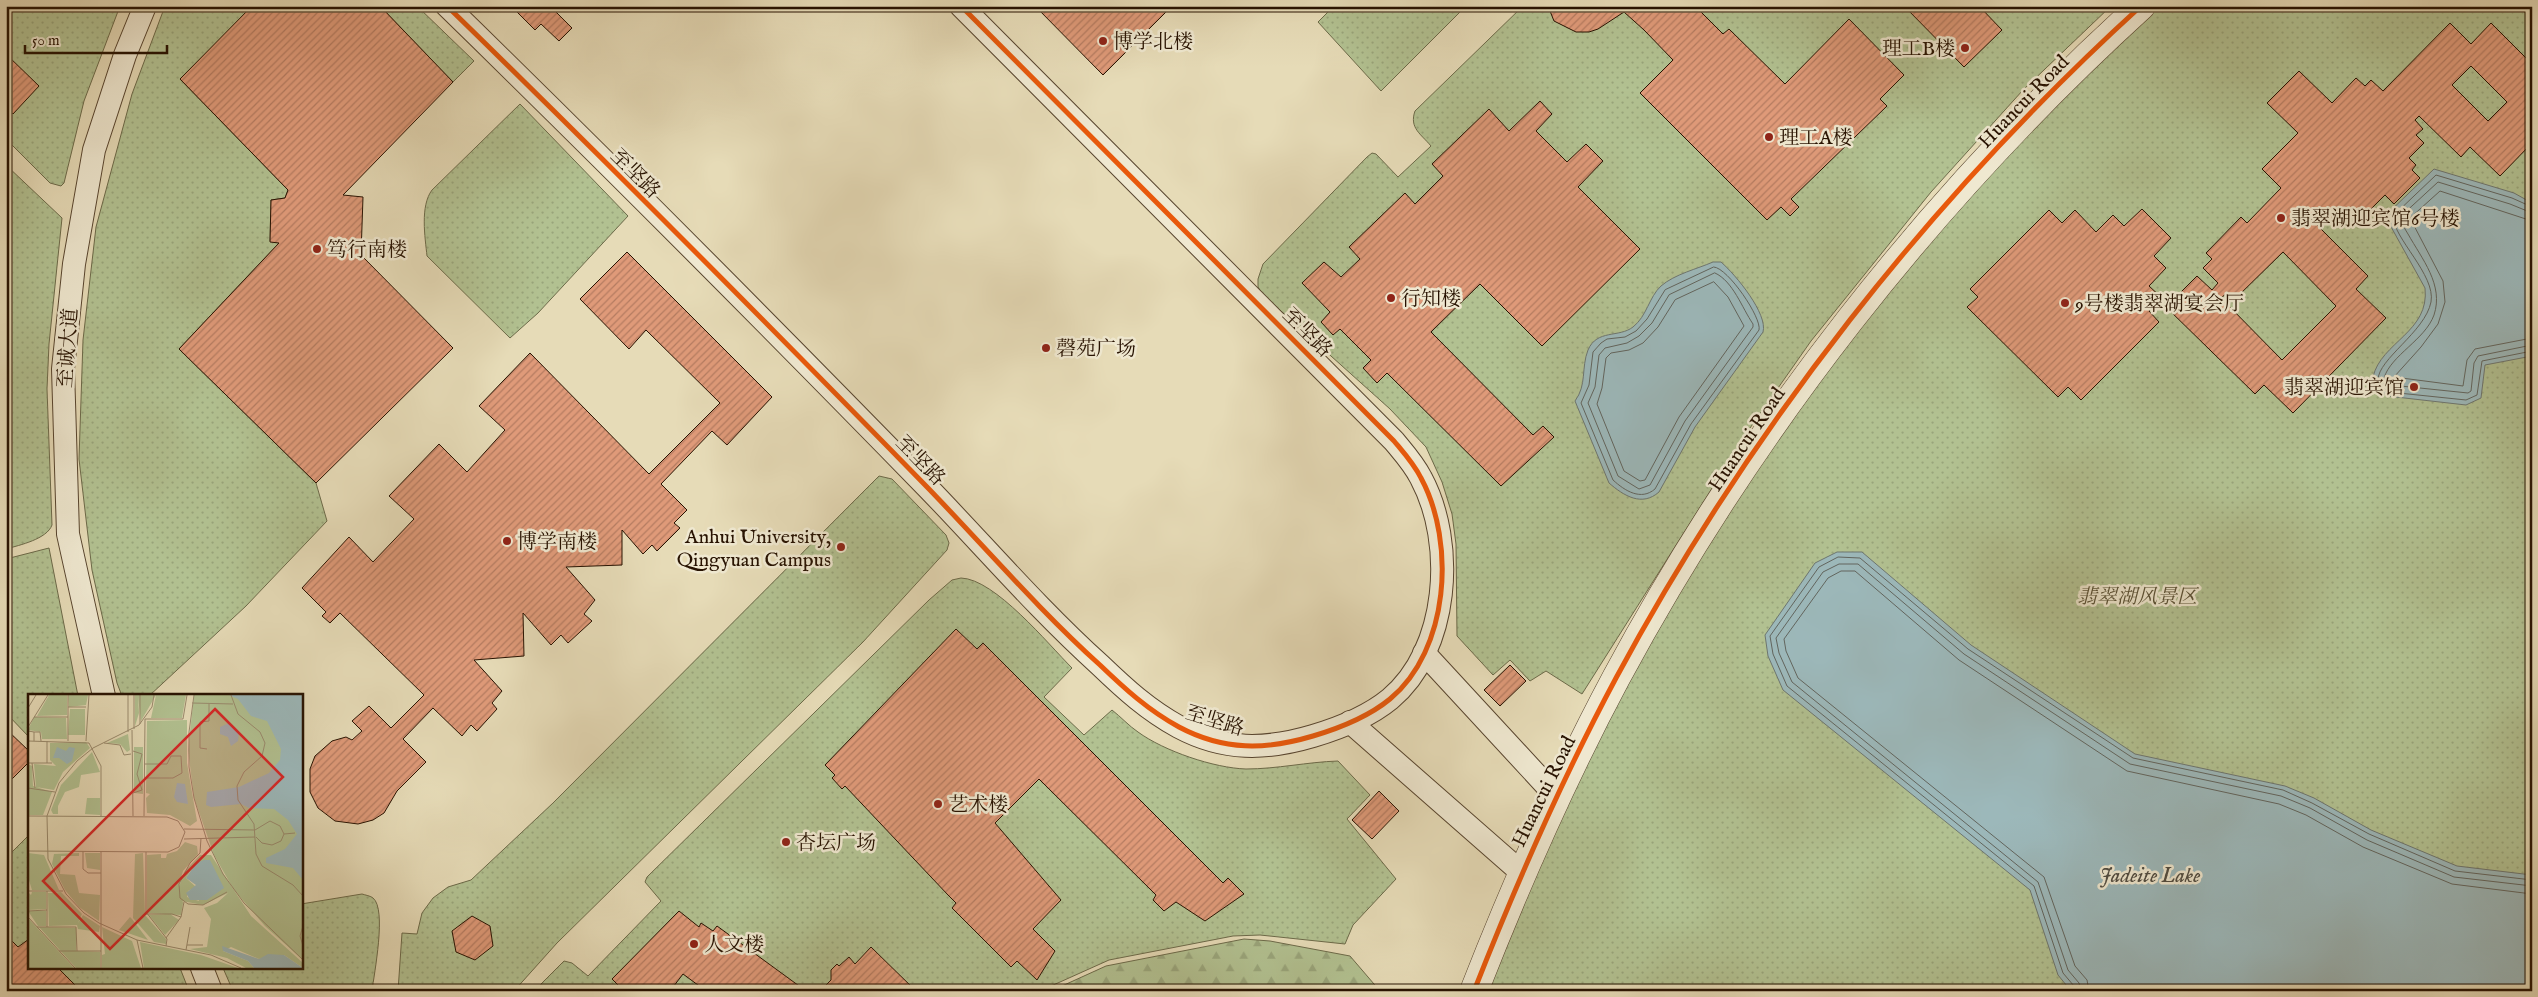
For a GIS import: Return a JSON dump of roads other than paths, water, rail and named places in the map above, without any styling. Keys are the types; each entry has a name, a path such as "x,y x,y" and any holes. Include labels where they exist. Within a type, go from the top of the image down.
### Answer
{"street":[{"name":"至诚大道","path":"104,694 68,534 63,369 74,264 94,150 125,55 145,6"},
{"name":"至坚路","path":"447,6 866,424 1076,643 1144,706 1183,729 1226,744 1255,747 1283,745 1350,722 1372,712 1390,699 1416,669 1431,641 1438,611 1441,552 1433,507 1421,476 1394,441 1225,269 961,6"},
{"name":"Huancui Road","path":"1474,991 1522,873 1556,797 1613,685 1724,497 1798,390 1904,254 2040,103 2141,6"},
{"path":"1424,654 1556,797"},
{"path":"1350,722 1522,873"},
{"path":"203,970 211,991"}],"water":[{"path":"2434,169 2514,193 2532,203 2532,356 2485,365 2481,398 2466,405 2387,396 2378,389 2373,377 2385,355 2413,326 2420,316 2425,303 2425,288 2385,216"},
{"path":"1713,262 1721,262 1750,295 1761,315 1763,332 1695,427 1659,492 1646,499 1627,496 1609,483 1575,401 1583,383 1588,350 1597,339 1627,330 1638,323 1661,286 1679,275"},
{"name":"Jadeite Lake","path":"1837,552 1862,552 1971,645 2135,754 2285,786 2314,798 2371,830 2457,866 2532,875 2532,991 2071,991 2058,975 2030,890 1783,690 1768,656 1765,635 1815,563"}],"place":[{"name":"博学北楼","path":"1103,41"},
{"name":"理工B楼","path":"1965,48"},
{"name":"理工A楼","path":"1769,137"},
{"name":"翡翠湖迎宾馆6号楼","path":"2281,218"},
{"name":"笃行南楼","path":"317,249"},
{"name":"行知楼","path":"1391,298"},
{"name":"9号楼翡翠湖宴会厅","path":"2065,303"},
{"name":"磬苑广场","path":"1046,348"},
{"name":"翡翠湖迎宾馆","path":"2414,387"},
{"name":"博学南楼","path":"507,541"},
{"name":"Anhui University, Qingyuan Campus","path":"841,547"},
{"name":"艺术楼","path":"938,804"},
{"name":"杏坛广场","path":"786,842"},
{"name":"人文楼","path":"694,944"}],"park label":[{"name":"翡翠湖风景区","path":"2137,596"}]}
